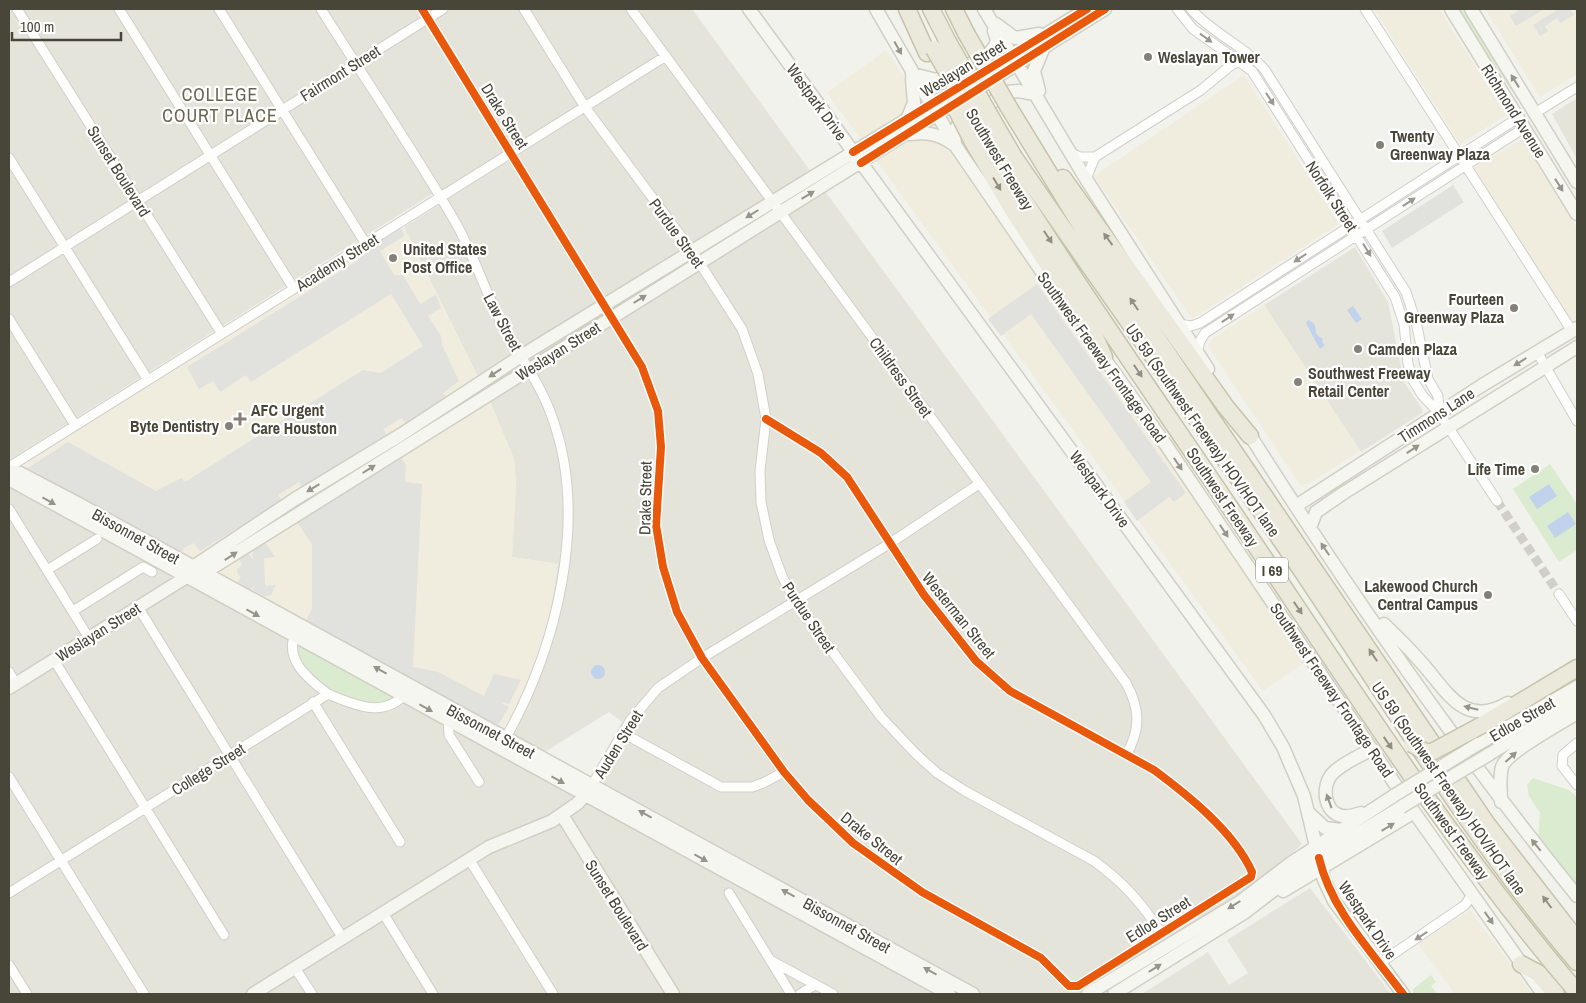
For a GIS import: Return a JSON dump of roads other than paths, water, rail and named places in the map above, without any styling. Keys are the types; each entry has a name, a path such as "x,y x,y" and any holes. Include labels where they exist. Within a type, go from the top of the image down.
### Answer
{"highway":[{"path":"907,9 936,48"},
{"path":"912,9 985,135 1014,212 1095,337 1104,357"},
{"name":"US 59 (Southwest Freeway) HOV/HOT lane","path":"931,9 936,48 985,135 1014,157 1299,568 1473,827 1516,887 1577,962"},
{"name":"Southwest Freeway","path":"954,9 1015,117 1085,232 1487,824 1577,940"},
{"name":"Southwest Freeway","path":"985,135 1053,244 1386,740 1493,888 1535,943 1577,992"},
{"path":"1031,144 1051,160 1226,407 1250,436"},
{"path":"1149,354 1237,488 1498,869 1550,938 1577,968"},
{"path":"1412,744 1425,752 1432,752 1482,725 1577,668"},
{"path":"1521,964 1538,973 1556,994"}],"main road":[{"name":"Westpark Drive","path":"749,9 1264,715 1292,765 1334,901 1403,994"},
{"name":"Southwest Freeway Frontage Road","path":"876,9 936,116 955,145 1089,340 1104,357 1414,812 1543,994"},
{"name":"Weslayan Street","path":"12,686 195,572 302,511 521,356 692,251 861,163 936,116 1051,31 1086,9"},
{"name":"Weslayan Street","path":"195,572 294,499 529,369 699,262 853,152 907,118 1013,60 1044,46 1105,9"},
{"name":"Richmond Avenue","path":"1450,9 1577,214"},
{"name":"Richmond Avenue","path":"1471,9 1577,182"},
{"path":"907,118 914,100 912,74 937,80 987,56 992,51 997,40 989,17"},
{"path":"989,17 1015,38 1051,31"},
{"path":"989,17 1086,179 1310,528 1501,802 1577,896"},
{"path":"1044,46 1034,69 1034,77 1045,110"},
{"path":"1498,85 1516,100 1527,114 1535,113"},
{"path":"955,145 954,132 958,125 1008,92 1018,91 1035,94"},
{"path":"1521,123 1533,123 1558,150"},
{"path":"905,135 932,133 943,136 955,145"},
{"name":"Timmons Lane","path":"1296,506 1439,413 1575,330"},
{"name":"Timmons Lane","path":"1310,528 1316,512 1347,491 1448,426 1576,349"},
{"path":"1347,491 1356,477 1385,456 1408,434"},
{"name":"Bissonnet Street","path":"9,469 20,473 297,631 734,870 894,957 973,994"},
{"name":"Bissonnet Street","path":"9,475 14,482 195,572"},
{"path":"294,499 302,511"},
{"path":"1352,589 1420,661 1456,704 1476,710 1501,707 1577,663"},
{"name":"Edloe Street","path":"1114,994 1246,898 1319,857 1341,830 1435,778 1543,714 1577,687"},
{"name":"Edloe Street","path":"1543,714 1577,700"},
{"path":"1501,802 1500,783 1504,762 1516,752 1577,713"},
{"path":"1372,748 1333,773 1328,782 1326,795 1330,808 1340,816 1372,814"},
{"name":"Auden Street","path":"252,994 489,846 552,821 562,815 578,803 588,790"},
{"path":"1307,810 1325,828 1341,830"},
{"path":"1319,857 1414,812"},
{"name":"Edloe Street","path":"1088,994 1244,913 1319,857 1372,814"},
{"name":"Sunset Boulevard","path":"562,815 673,994"},
{"name":"Bissonnet Street","path":"894,957 949,994"}],"street":[{"name":"Sunset Boulevard","path":"17,9 222,334"},
{"path":"119,9 294,289"},
{"path":"219,9 366,244"},
{"name":"Law Street","path":"321,9 440,198 472,256 500,322 544,396 559,436 566,477 567,529 559,598 532,688 503,743"},
{"name":"Drake Street","path":"422,9 605,305 642,367 653,392 658,411 661,447 656,505 660,552 668,590 676,612 702,658 784,772 829,821 878,862 922,892 1041,958 1067,985 1074,987"},
{"name":"Fairmont Street","path":"9,282 443,9"},
{"name":"Purdue Street","path":"524,9 586,107 692,251 742,328 758,374 766,419 760,471 761,502 768,540 782,576 795,601 881,717 936,773 965,791 1094,861 1134,894 1161,933"},
{"name":"Childress Street","path":"632,9 1130,690 1136,704 1138,723 1134,741 1126,755"},
{"name":"Norfolk Street","path":"1177,9 1193,29 1240,60 1252,71 1395,297 1404,324 1408,364 1413,380 1422,395 1439,413 1497,501"},
{"name":"Norfolk Street","path":"1191,9 1204,24 1252,55 1265,70 1406,292 1416,322 1428,379 1438,396 1439,413"},
{"path":"1365,9 1465,166 1575,330"},
{"path":"1070,153 1080,157 1095,157 1201,90 1240,60 1252,55"},
{"name":"Academy Street","path":"9,469 666,56"},
{"path":"1535,113 1577,87"},
{"path":"1179,324 1191,326 1200,323 1458,155 1521,123"},
{"path":"1198,353 1200,341 1206,333 1465,166 1521,123"},
{"path":"1086,179 1095,157"},
{"path":"9,158 148,380"},
{"path":"1250,290 1256,300"},
{"path":"9,319 75,426"},
{"path":"1537,352 1577,421"},
{"name":"Westerman Street","path":"766,419 806,443 836,466 855,489 889,544 924,595 976,661 1010,692 1154,770 1196,804 1241,854 1252,872"},
{"path":"1334,482 1347,491"},
{"name":"Auden Street","path":"588,790 623,733 658,688 702,658 889,544 979,484"},
{"path":"9,509 89,638"},
{"path":"47,570 97,539"},
{"path":"72,612 143,567 152,572"},
{"path":"1559,594 1577,621"},
{"path":"138,608 342,937"},
{"path":"297,631 292,650 297,663 307,678 328,694 355,705 372,709 392,706 408,692"},
{"path":"54,660 224,935"},
{"path":"9,672 12,686"},
{"name":"College Street","path":"9,894 328,694"},
{"path":"313,702 400,842"},
{"path":"448,713 449,735 479,782"},
{"path":"623,733 721,787 752,787 784,772"},
{"path":"1577,743 1563,755 1562,766 1577,785"},
{"path":"9,777 144,994"},
{"path":"469,859 553,994"},
{"name":"Edloe Street","path":"1074,987 1247,882 1252,872"},
{"path":"728,893 791,994"},
{"path":"1380,963 1465,905 1472,895"},
{"path":"383,913 433,994"},
{"path":"769,959 833,994"},
{"path":"9,965 27,994"},
{"path":"295,968 312,994"},
{"path":"800,994 815,984"}],"water":[{"path":"1353,306 1362,319 1356,323 1347,310"},
{"path":"1309,320 1315,325 1317,335 1323,339 1322,342 1325,345 1320,349 1306,322"},
{"path":"1549,484 1557,496 1537,509 1529,497"},
{"path":"1568,512 1576,524 1555,538 1547,526"},
{"path":"598,665 603,667 605,672 603,677 598,679 593,677 591,672 593,667"}],"tunnel":[{"path":"1497,501 1559,594"}],"place":[{"name":"Weslayan Tower","path":"1148,57"},
{"name":"Twenty Greenway Plaza","path":"1380,145"},
{"name":"United States Post Office","path":"393,258"},
{"name":"Fourteen Greenway Plaza","path":"1514,308"},
{"name":"Camden Plaza","path":"1358,349"},
{"name":"Southwest Freeway Retail Center","path":"1298,382"},
{"name":"AFC Urgent Care Houston","path":"240,419"},
{"name":"Byte Dentistry","path":"229,426"},
{"name":"Life Time","path":"1535,469"},
{"name":"Lakewood Church Central Campus","path":"1488,595"}],"district":[{"name":"COLLEGE COURT PLACE","path":"220,104"}]}
